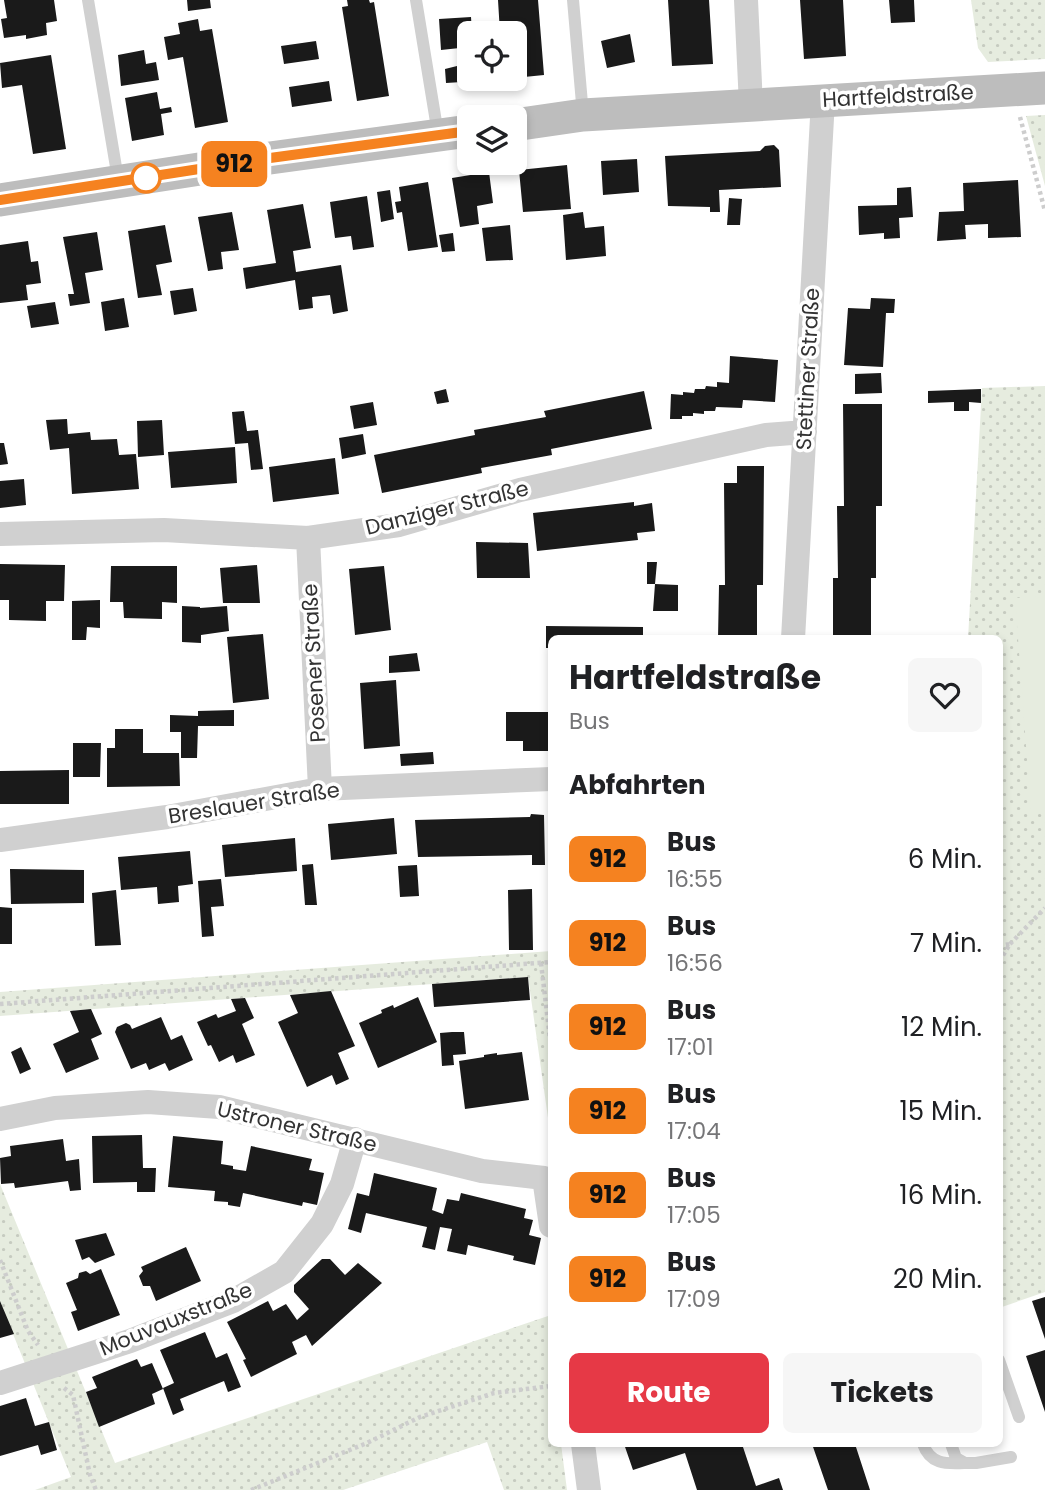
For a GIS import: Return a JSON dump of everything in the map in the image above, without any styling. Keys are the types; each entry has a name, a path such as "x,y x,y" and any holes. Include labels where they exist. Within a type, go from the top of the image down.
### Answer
{"street":[{"path":"746,0 751,105"},
{"name":"Hartfeldstraße","path":"527,123 583,115 1029,89"},
{"name":"Stettiner Straße","path":"793,635 823,100"},
{"path":"0,200 454,133"},
{"name":"Danziger Straße","path":"0,534 164,530 308,538 399,525 533,487 766,435 805,432"},
{"name":"Posener Straße","path":"308,538 320,789"},
{"name":"Breslauer Straße","path":"0,841 167,817 320,789 548,779"},
{"name":"Ustroner Straße","path":"0,1119 55,1108 148,1102 219,1107 482,1171 547,1177"},
{"name":"Mouvauxstraße","path":"0,1383 130,1341 233,1301 284,1272 322,1224 342,1184 355,1139"},
{"path":"583,1447 589,1490"}],"lane":[{"path":"88,0 119,183"},
{"path":"416,0 454,133"},
{"path":"573,0 583,115"},
{"path":"1003,1371 1019,1417"},
{"path":"924,1447 934,1461 949,1464 1011,1457"},
{"path":"952,1447 956,1458 965,1463"}],"path":[{"path":"1029,89 1045,211"},
{"path":"1003,955 1010,944 1045,908"},
{"path":"1003,945 1010,944"},
{"path":"0,1004 548,962"},
{"path":"541,963 548,1022"},
{"path":"251,1490 367,1443 420,1417 494,1393 548,1385"}],"shaded area":[{"path":"971,0 1045,0 1045,59 988,62 978,48"},
{"path":"1045,115 1045,186 1026,116"},
{"path":"1045,386 1045,1292 1003,1307 1003,635 968,635 982,388"},
{"path":"1045,596 1045,812 1031,813 1015,598"},
{"path":"548,951 548,1118 528,977 0,1016 0,992"},
{"path":"0,1184 115,1463 548,1316 548,1447 561,1447 567,1490 504,1490 487,1442 343,1490 35,1490 71,1477 0,1302"}],"building":[{"path":"4,0 54,0 57,21 46,23 47,35 26,39 26,35 4,38 1,19 7,18"},
{"path":"187,0 210,0 211,8 188,11"},
{"path":"347,0 374,2 389,96 357,101 342,7 348,6"},
{"path":"498,0 538,0 544,75 527,77 527,21 499,21"},
{"path":"668,0 709,0 713,64 672,66"},
{"path":"800,0 843,0 846,56 804,59"},
{"path":"889,0 914,0 915,22 891,23"},
{"path":"471,17 471,21 457,21 457,48 441,50 439,19"},
{"path":"198,19 200,31 212,29 228,122 195,128 183,57 168,60 164,37 180,34 178,23"},
{"path":"630,34 635,62 607,68 601,41"},
{"path":"316,41 319,59 284,64 281,46"},
{"path":"144,50 146,64 156,62 159,80 121,86 118,55"},
{"path":"51,55 66,149 33,154 22,85 2,88 0,63"},
{"path":"457,66 457,82 446,83 445,69"},
{"path":"329,81 332,101 292,107 289,87"},
{"path":"157,92 160,109 171,107 172,112 161,114 164,135 132,141 125,98"},
{"path":"774,145 779,150 781,187 719,190 720,212 710,212 710,207 668,206 665,156 760,151 765,146"},
{"path":"637,159 639,192 603,195 601,161"},
{"path":"567,165 571,209 523,212 519,175 527,175 527,169"},
{"path":"489,175 493,203 477,206 479,224 460,227 452,178"},
{"path":"1018,180 1021,237 988,238 988,224 965,225 966,239 937,241 939,212 964,211 963,183"},
{"path":"428,182 438,247 408,251 402,212 397,213 395,202 401,201 399,187"},
{"path":"911,187 913,217 899,218 900,238 884,239 884,233 859,235 858,206 897,205 897,188"},
{"path":"390,190 394,219 381,222 377,192"},
{"path":"367,196 374,247 353,250 351,236 335,238 330,202"},
{"path":"729,198 742,199 740,225 727,225"},
{"path":"303,204 311,248 293,251 296,272 341,265 348,311 333,314 330,295 312,297 313,308 299,310 295,280 246,289 243,268 276,263 267,210"},
{"path":"232,212 239,250 221,252 223,269 208,271 198,217"},
{"path":"583,212 585,228 604,226 606,256 566,260 563,215"},
{"path":"165,225 172,262 156,265 162,295 138,298 128,231"},
{"path":"510,225 513,260 486,261 482,228"},
{"path":"97,232 103,270 85,273 90,303 70,306 68,294 74,294 63,237"},
{"path":"453,233 455,251 442,252 439,235"},
{"path":"28,241 31,262 38,261 41,283 26,285 28,300 0,303 0,245"},
{"path":"193,288 197,311 174,315 170,291"},
{"path":"124,298 129,327 105,331 101,302"},
{"path":"871,298 895,299 894,313 886,313 883,367 844,365 848,308 870,309"},
{"path":"55,302 59,324 31,328 27,306"},
{"path":"730,356 778,360 775,402 743,400 742,408 716,407 715,411 704,411 704,414 693,413 693,416 682,416 682,419 670,419 671,394 694,393 695,389 705,389 706,386 717,387 717,382 729,383"},
{"path":"881,373 882,393 855,394 855,374"},
{"path":"446,389 449,402 437,404 434,392"},
{"path":"981,389 981,403 969,402 969,411 954,411 954,402 928,403 928,391"},
{"path":"644,391 652,429 551,449 552,455 481,468 482,473 382,493 374,455 475,435 474,430 546,417 544,411"},
{"path":"373,402 377,425 354,429 350,406"},
{"path":"843,404 882,404 882,506 876,506 876,578 871,578 871,635 833,635 833,578 838,578 837,506 844,506"},
{"path":"244,411 247,431 258,430 263,469 251,470 248,443 235,444 232,412"},
{"path":"67,419 68,434 90,432 91,440 117,439 119,455 136,454 139,489 72,494 69,448 50,450 46,420"},
{"path":"162,420 164,455 138,457 137,421"},
{"path":"363,434 366,454 342,459 339,438"},
{"path":"0,443 4,443 8,464 0,465"},
{"path":"235,447 237,483 171,488 168,452"},
{"path":"335,458 339,494 273,502 269,467"},
{"path":"737,466 764,466 763,585 757,585 757,635 718,635 719,585 725,585 724,483 737,483"},
{"path":"24,479 26,505 0,508 0,481"},
{"path":"634,502 634,506 652,503 655,531 637,533 638,540 537,551 533,513"},
{"path":"476,542 528,543 530,578 477,578"},
{"path":"647,562 657,562 655,584 647,584"},
{"path":"0,564 65,565 64,601 46,601 46,621 9,620 9,600 0,600"},
{"path":"257,565 260,603 223,603 220,568"},
{"path":"111,566 177,566 177,603 162,602 162,619 124,618 123,602 110,602"},
{"path":"384,566 391,630 355,635 349,569"},
{"path":"655,584 678,585 678,611 653,611"},
{"path":"100,600 100,628 87,627 86,640 72,640 72,601"},
{"path":"182,606 227,606 229,631 201,635 201,643 182,642"},
{"path":"546,626 643,627 643,635 548,635 546,648"},
{"path":"263,634 269,699 233,703 227,637"},
{"path":"417,653 420,671 389,673 389,656"},
{"path":"396,680 400,746 364,749 360,683"},
{"path":"234,710 234,726 198,726 197,758 181,758 181,732 170,732 170,715 198,716 198,711"},
{"path":"506,712 548,712 548,751 523,751 523,741 506,741"},
{"path":"115,729 143,729 143,753 179,753 180,786 107,787 107,748 115,748"},
{"path":"73,743 101,743 100,777 73,777"},
{"path":"433,752 434,764 401,766 400,754"},
{"path":"69,770 69,804 0,804 0,771"},
{"path":"531,814 544,815 545,865 532,865 532,855 418,857 415,820 530,817"},
{"path":"394,818 397,854 331,860 328,824"},
{"path":"295,838 297,871 225,877 222,845"},
{"path":"190,851 193,884 178,886 179,902 158,904 157,887 121,890 118,857"},
{"path":"313,864 317,905 305,905 302,865"},
{"path":"417,865 419,896 400,897 398,866"},
{"path":"10,869 84,870 84,903 11,904"},
{"path":"221,879 224,906 211,907 214,936 202,937 198,881"},
{"path":"532,889 533,950 509,950 508,890"},
{"path":"116,890 121,945 95,946 92,893"},
{"path":"0,907 12,908 12,944 0,944"},
{"path":"528,977 530,1000 434,1007 432,984"},
{"path":"331,991 355,1046 338,1053 349,1079 336,1085 332,1075 307,1087 278,1022 298,1013 290,995"},
{"path":"418,997 437,1042 378,1068 359,1023 382,1013 381,1010 393,1005 394,1008"},
{"path":"245,998 254,1018 242,1024 255,1055 236,1063 233,1055 219,1062 197,1022 216,1014 218,1018 236,1011 231,999"},
{"path":"91,1009 102,1034 91,1039 99,1059 66,1073 53,1044 79,1032 70,1011"},
{"path":"161,1017 171,1040 182,1035 193,1060 169,1071 165,1063 149,1070 146,1063 131,1069 115,1032 117,1027 126,1023 132,1029"},
{"path":"464,1032 466,1054 453,1055 454,1065 442,1066 440,1033"},
{"path":"21,1047 31,1069 20,1074 11,1052"},
{"path":"522,1052 529,1100 465,1109 459,1061 497,1053"},
{"path":"142,1135 143,1168 156,1168 155,1192 137,1192 137,1182 93,1183 92,1136"},
{"path":"173,1136 223,1141 221,1164 233,1166 233,1169 246,1171 251,1146 312,1159 309,1170 324,1173 317,1205 303,1202 302,1206 243,1193 240,1207 228,1205 228,1202 214,1201 215,1191 168,1187"},
{"path":"63,1139 66,1161 79,1159 81,1190 70,1191 68,1181 15,1188 14,1183 1,1184 0,1158 11,1156 10,1146"},
{"path":"374,1173 437,1188 432,1210 443,1214 447,1199 459,1201 461,1193 526,1209 524,1218 533,1220 529,1235 541,1238 535,1265 513,1260 514,1256 468,1245 466,1255 447,1251 452,1229 440,1227 435,1250 422,1247 427,1227 366,1213 361,1233 348,1229 357,1193 369,1196"},
{"path":"106,1233 115,1255 95,1263 89,1257 82,1260 75,1240"},
{"path":"186,1247 201,1281 156,1301 150,1286 143,1286 139,1276 143,1271 141,1267"},
{"path":"322,1259 330,1259 345,1275 358,1263 382,1283 312,1346 306,1335 292,1342 297,1354 251,1377 243,1360 246,1359 227,1322 268,1301 273,1311 286,1304 297,1320 309,1309 294,1292 294,1285"},
{"path":"101,1269 120,1315 78,1331 71,1312 77,1310 66,1283 78,1278 79,1273 86,1271 90,1274"},
{"path":"1045,1297 1045,1339 1032,1301"},
{"path":"0,1301 14,1334 0,1338"},
{"path":"205,1332 216,1358 227,1353 241,1387 228,1392 224,1381 180,1399 184,1410 173,1415 163,1388 174,1383 160,1350"},
{"path":"1045,1350 1045,1412 1026,1356"},
{"path":"137,1359 141,1367 152,1363 163,1389 152,1394 155,1404 99,1427 86,1392 97,1388 92,1377"},
{"path":"26,1398 35,1426 49,1422 57,1450 41,1455 38,1445 0,1456 0,1406"},
{"path":"625,1447 743,1447 756,1486 779,1478 783,1490 697,1490 685,1453 633,1470"},
{"path":"813,1447 856,1447 870,1490 828,1490"}],"bus line":[{"name":"912","path":"0,200 270,158 457,133"}]}
